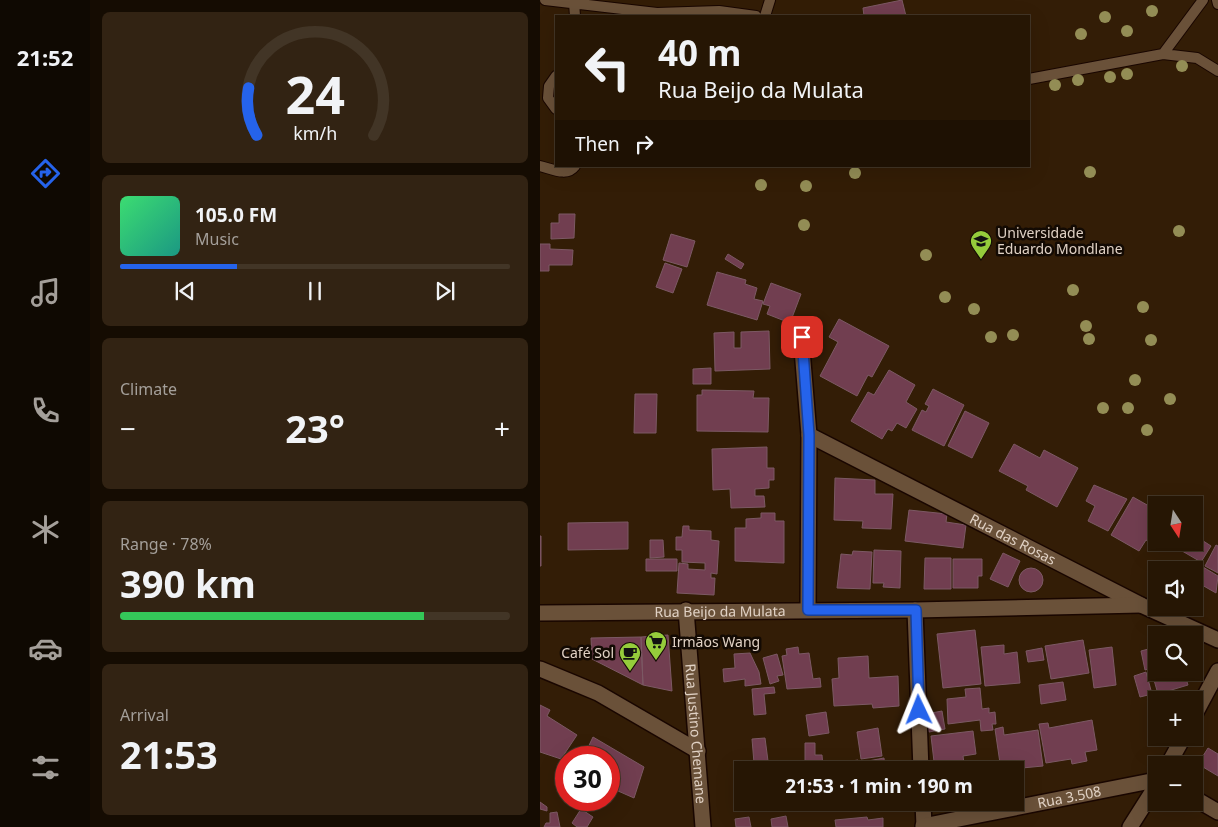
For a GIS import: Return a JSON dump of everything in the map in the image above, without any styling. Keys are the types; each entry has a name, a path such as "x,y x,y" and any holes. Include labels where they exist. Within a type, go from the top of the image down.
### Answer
{"street":[{"path":"802,337 809,435 808,610"},
{"name":"Rua das Rosas","path":"809,435 1141,605 1218,640"},
{"name":"Rua Beijo da Mulata","path":"540,613 686,610 916,610 1141,605"},
{"name":"Rua Justino Chemane","path":"686,610 703,827"},
{"path":"916,610 921,761"},
{"path":"540,669 598,693 698,751"},
{"path":"1203,699 1218,670"},
{"name":"Rua 3.508","path":"924,826 1148,782"},
{"path":"1130,827 1148,799"},
{"path":"1203,803 1218,812"},
{"path":"923,811 924,826"}],"lane":[{"path":"545,0 666,15"},
{"path":"765,15 770,0"},
{"path":"1163,54 1203,0"},
{"path":"1217,0 1218,4"},
{"path":"574,3 575,15"},
{"path":"657,13 719,11 749,15"},
{"path":"1030,79 1163,54 1197,58 1218,71"},
{"path":"555,77 549,86 548,98 555,108"},
{"path":"540,166 564,172 575,167"}],"building":[{"path":"902,0 906,15 864,15 863,8"},
{"path":"559,214 575,214 574,238 551,239 551,223 559,223"},
{"path":"671,234 695,241 687,267 663,260"},
{"path":"540,244 550,244 550,249 573,250 572,265 549,265 549,271 540,271"},
{"path":"728,254 744,264 741,269 725,259"},
{"path":"665,263 682,269 673,293 656,287"},
{"path":"717,272 746,280 745,284 757,288 754,299 763,301 757,320 707,305"},
{"path":"771,283 801,294 790,323 767,314 770,306 763,304"},
{"path":"839,319 889,346 872,377 868,375 857,396 820,376 838,342 829,337"},
{"path":"769,331 770,369 715,371 714,333 734,332 734,348 741,348 741,332"},
{"path":"711,368 711,384 693,384 693,369"},
{"path":"889,370 915,385 906,402 917,409 906,428 897,423 892,431 888,429 882,439 851,421 868,392 874,395"},
{"path":"933,389 964,405 944,446 912,430 922,410 926,412 929,406 925,404"},
{"path":"702,390 754,391 753,398 769,398 768,432 697,431 697,395 702,395"},
{"path":"635,394 657,394 656,433 634,433"},
{"path":"965,411 989,423 972,458 948,446"},
{"path":"1014,444 1040,458 1044,450 1078,468 1057,507 1026,490 1028,486 999,471"},
{"path":"767,447 767,468 774,468 774,480 769,480 769,488 755,489 755,496 764,496 765,507 731,508 730,489 713,490 712,449"},
{"path":"835,478 875,480 875,494 893,494 891,529 862,528 863,521 834,520"},
{"path":"1094,485 1127,499 1108,531 1088,521 1095,506 1086,501"},
{"path":"1133,497 1148,505 1148,541 1146,540 1139,551 1111,535"},
{"path":"909,510 947,514 946,522 966,525 963,548 905,541"},
{"path":"761,513 775,513 775,521 784,521 784,563 735,561 735,528 746,528 746,519 761,518"},
{"path":"628,522 628,549 568,550 568,523"},
{"path":"683,526 689,526 689,530 711,531 711,540 719,541 717,574 711,573 711,578 715,578 714,595 677,593 679,563 688,564 688,569 705,570 705,563 682,562 682,550 676,550 676,537 682,537"},
{"path":"541,536 541,566 540,566"},
{"path":"650,540 663,540 664,557 650,558"},
{"path":"1203,541 1211,546 1202,561 1182,551 1203,551"},
{"path":"1216,545 1218,546 1218,573 1205,566"},
{"path":"874,550 901,551 900,588 883,587 884,583 873,583"},
{"path":"853,551 872,552 870,589 837,588 841,554 852,555"},
{"path":"1003,553 1020,561 1008,587 990,579"},
{"path":"925,558 951,558 951,589 924,589"},
{"path":"646,559 677,559 677,571 646,571"},
{"path":"953,559 982,559 982,576 978,576 978,588 953,588"},
{"path":"1203,567 1218,576 1216,593 1203,586"},
{"path":"1031,568 1036,569 1042,575 1042,585 1036,591 1031,592 1026,591 1020,585 1019,580 1020,575 1026,569"},
{"path":"975,630 981,684 943,688 937,634"},
{"name":"Irmãos Wang","path":"668,635 672,691 643,685 641,637"},
{"name":"Café Sol","path":"641,637 643,685 592,659 591,638"},
{"path":"1083,640 1089,673 1051,679 1045,646"},
{"path":"1004,645 1004,654 1017,652 1020,683 985,686 981,647"},
{"path":"798,647 799,654 809,653 813,679 820,678 821,687 787,689 782,656 787,655 786,649"},
{"path":"1112,647 1116,685 1094,688 1089,650"},
{"path":"1042,648 1044,660 1028,662 1026,651"},
{"path":"1148,649 1148,669 1145,670 1141,651"},
{"path":"750,653 759,672 761,684 745,686 745,679 724,682 723,669 735,668 734,654"},
{"path":"777,654 783,675 777,676 779,681 770,684 763,658"},
{"path":"868,656 869,678 898,676 899,706 873,708 872,704 834,706 832,679 839,678 838,658"},
{"path":"1146,672 1151,691 1148,691 1148,695 1140,697 1134,676"},
{"path":"1154,681 1187,681 1188,685 1168,691 1157,691"},
{"path":"1063,682 1066,700 1041,704 1039,685"},
{"path":"774,687 775,693 764,694 766,714 754,715 752,689"},
{"path":"980,688 982,709 989,708 989,713 995,712 996,724 992,724 993,730 981,731 980,720 948,724 947,699 966,697 965,689"},
{"path":"540,705 550,710 547,716 577,735 570,746 555,746 555,757 540,752"},
{"path":"942,711 945,729 929,732 926,714"},
{"path":"826,712 829,733 809,736 806,715"},
{"path":"1092,720 1097,750 1085,752 1087,761 1072,764 1071,759 1046,763 1039,724 1048,723 1049,728"},
{"path":"1003,727 1004,735 1038,730 1043,766 1024,768 1024,761 1000,761 995,729"},
{"path":"878,728 882,756 861,759 857,732"},
{"path":"973,731 976,754 963,756 964,761 934,761 931,736"},
{"path":"593,737 608,746 589,746"},
{"path":"765,738 768,761 754,761 752,739"},
{"path":"805,743 815,743 815,755 822,755 822,761 805,761"},
{"path":"1208,748 1218,754 1218,776 1203,767 1203,756"},
{"path":"620,753 644,767 634,798 620,792"},
{"path":"884,758 884,761 868,761"},
{"path":"540,802 547,807 547,811 540,809"},
{"path":"580,811 584,811 593,817 587,827 577,827 572,823"},
{"path":"557,812 560,827 544,827 546,823 550,823 550,813"},
{"path":"786,816 788,827 772,827 771,819"},
{"path":"749,817 751,827 736,827 735,819"},
{"path":"867,817 868,820 883,818 883,827 836,827 835,820"}],"place":[{"name":"Universidade Eduardo Mondlane","path":"981,260"},
{"name":"Irmãos Wang","path":"656,661"},
{"name":"Café Sol","path":"630,672"}],"route":[{"path":"802,337 809,435 808,610 916,610 919,710"}]}
